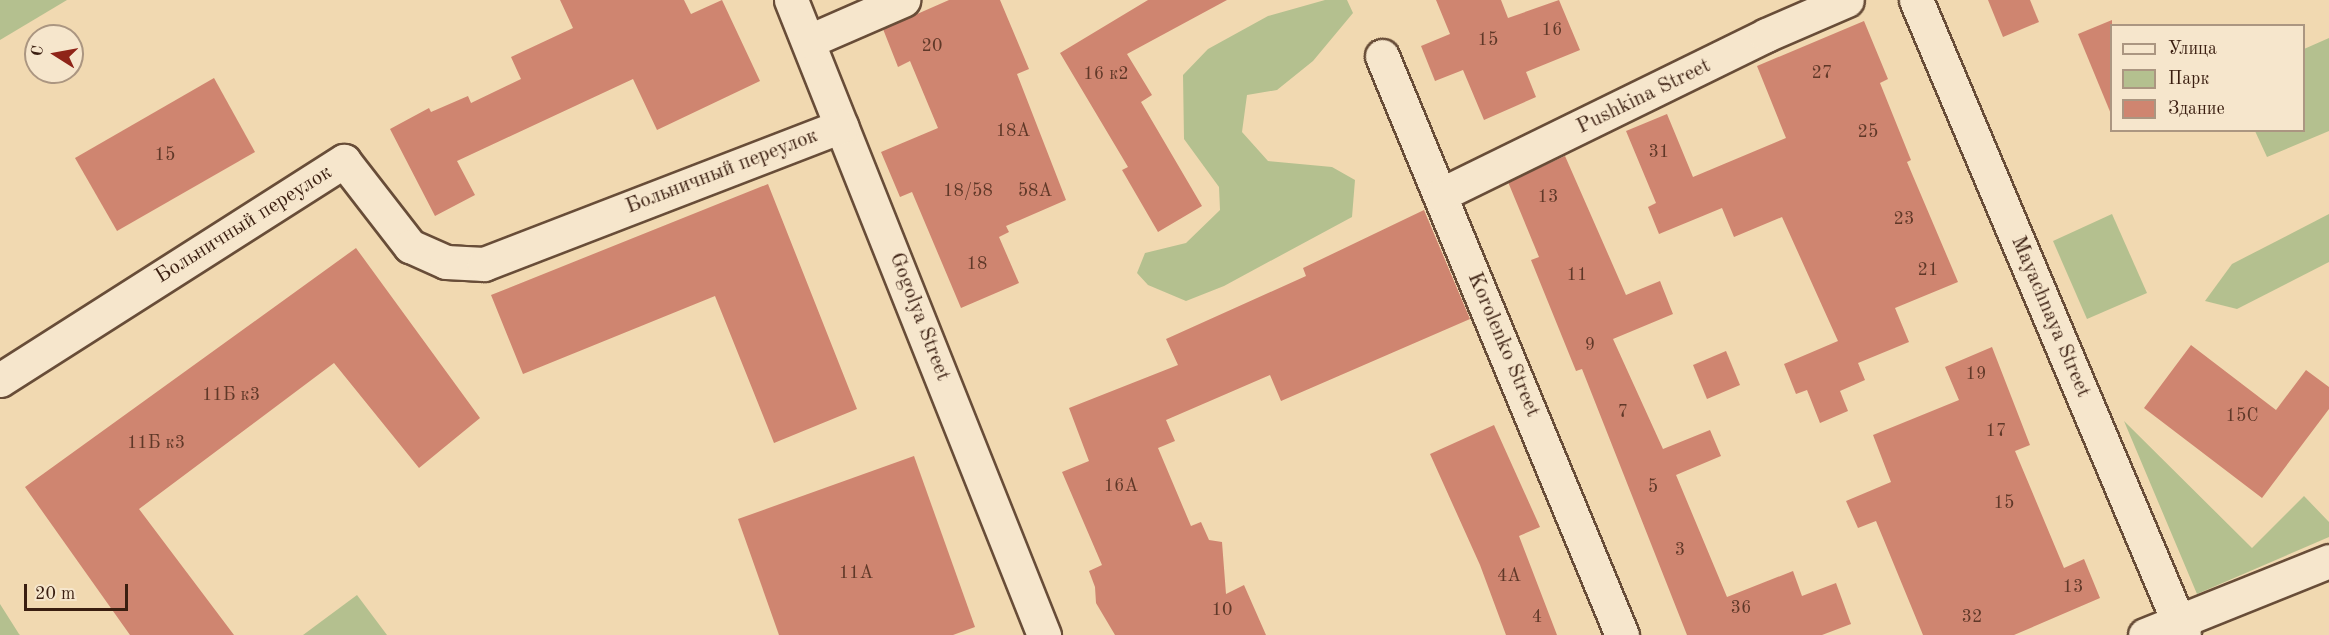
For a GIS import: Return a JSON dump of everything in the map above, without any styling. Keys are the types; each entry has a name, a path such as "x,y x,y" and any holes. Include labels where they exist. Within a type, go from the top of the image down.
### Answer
{"street":[{"name":"Gogolya Street","path":"790,0 809,41 1044,635"},
{"path":"809,41 903,0"},
{"name":"Pushkina Street","path":"1440,195 1766,35 1847,0"},
{"name":"Mayachnaya Street","path":"1916,0 2181,629"},
{"name":"Korolenko Street","path":"1382,56 1622,635"},
{"name":"Больничный переулок","path":"0,380 344,161 410,246 446,262 484,264 841,126"},
{"path":"2145,635 2181,629 2329,561"}],"green space":[{"path":"0,0 67,0 24,24 0,40"},
{"path":"1325,0 1347,0 1353,13 1313,61 1277,90 1247,95 1242,132 1268,161 1332,167 1355,180 1352,217 1224,286 1186,301 1148,285 1137,273 1145,253 1186,243 1220,210 1219,187 1184,139 1183,75 1208,49 1268,16"},
{"path":"2329,38 2329,131 2267,157 2255,132 2305,132 2305,49"},
{"path":"2112,214 2147,293 2087,319 2053,241"},
{"path":"2329,214 2329,262 2237,309 2205,301 2232,264"},
{"path":"2124,421 2252,548 2304,496 2329,522 2329,537 2197,594"},
{"path":"357,595 387,635 303,635"},
{"path":"0,604 19,634 20,635 0,635"}],"building":[{"path":"560,0 684,0 691,14 722,0 760,81 657,130 633,79 457,161 475,195 435,216 390,129 429,108 431,112 468,96 471,103 521,79 511,57 573,28"},
{"path":"949,0 1000,0 1029,69 1017,74 1066,200 1006,226 1009,232 999,237 1019,283 961,308 912,192 900,197 881,152 938,128 910,61 898,67 883,29"},
{"path":"1148,0 1227,0 1127,54 1152,95 1141,102 1202,206 1158,232 1122,170 1128,167 1060,53"},
{"path":"1436,0 1501,0 1508,18 1559,0 1580,50 1526,72 1536,97 1484,120 1463,70 1435,81 1421,46 1450,34"},
{"path":"1988,0 2030,0 2039,22 2003,37"},
{"path":"2112,20 2110,24 2110,112 2078,34"},
{"path":"1864,21 1888,79 1880,83 1911,160 1907,162 1958,282 1895,308 1909,342 1858,363 1865,380 1840,391 1848,411 1820,423 1807,390 1796,394 1784,364 1838,341 1782,217 1734,237 1722,208 1659,234 1648,207 1656,203 1626,131 1667,114 1693,177 1786,138 1757,66"},
{"path":"214,78 255,152 117,231 75,158"},
{"path":"1565,156 1626,295 1660,281 1673,314 1613,339 1663,449 1710,430 1721,456 1676,475 1727,597 1793,571 1802,596 1836,583 1851,624 1822,635 1687,635 1582,369 1576,371 1531,260 1539,257 1508,182"},
{"path":"768,184 857,409 774,443 715,296 523,374 491,295"},
{"path":"1424,210 1470,319 1281,401 1270,375 1166,420 1175,441 1158,448 1191,526 1201,522 1209,540 1222,542 1226,594 1244,585 1266,635 1115,635 1096,603 1095,587 1089,571 1102,565 1062,472 1089,461 1069,408 1178,365 1166,339 1306,276 1303,268"},
{"path":"356,248 480,418 419,468 334,363 139,509 234,635 130,635 25,487"},
{"path":"2191,345 2276,410 2306,370 2329,387 2329,409 2262,498 2144,408"},
{"path":"1992,347 2030,445 2015,451 2064,568 2084,559 2100,598 2014,635 1923,635 1876,521 1858,528 1846,501 1891,482 1873,435 1959,400 1945,367"},
{"path":"1726,351 1740,385 1707,399 1693,365"},
{"path":"1494,425 1540,527 1519,536 1557,635 1506,635 1480,565 1430,454"},
{"path":"914,456 975,627 953,635 779,635 738,519"}]}
